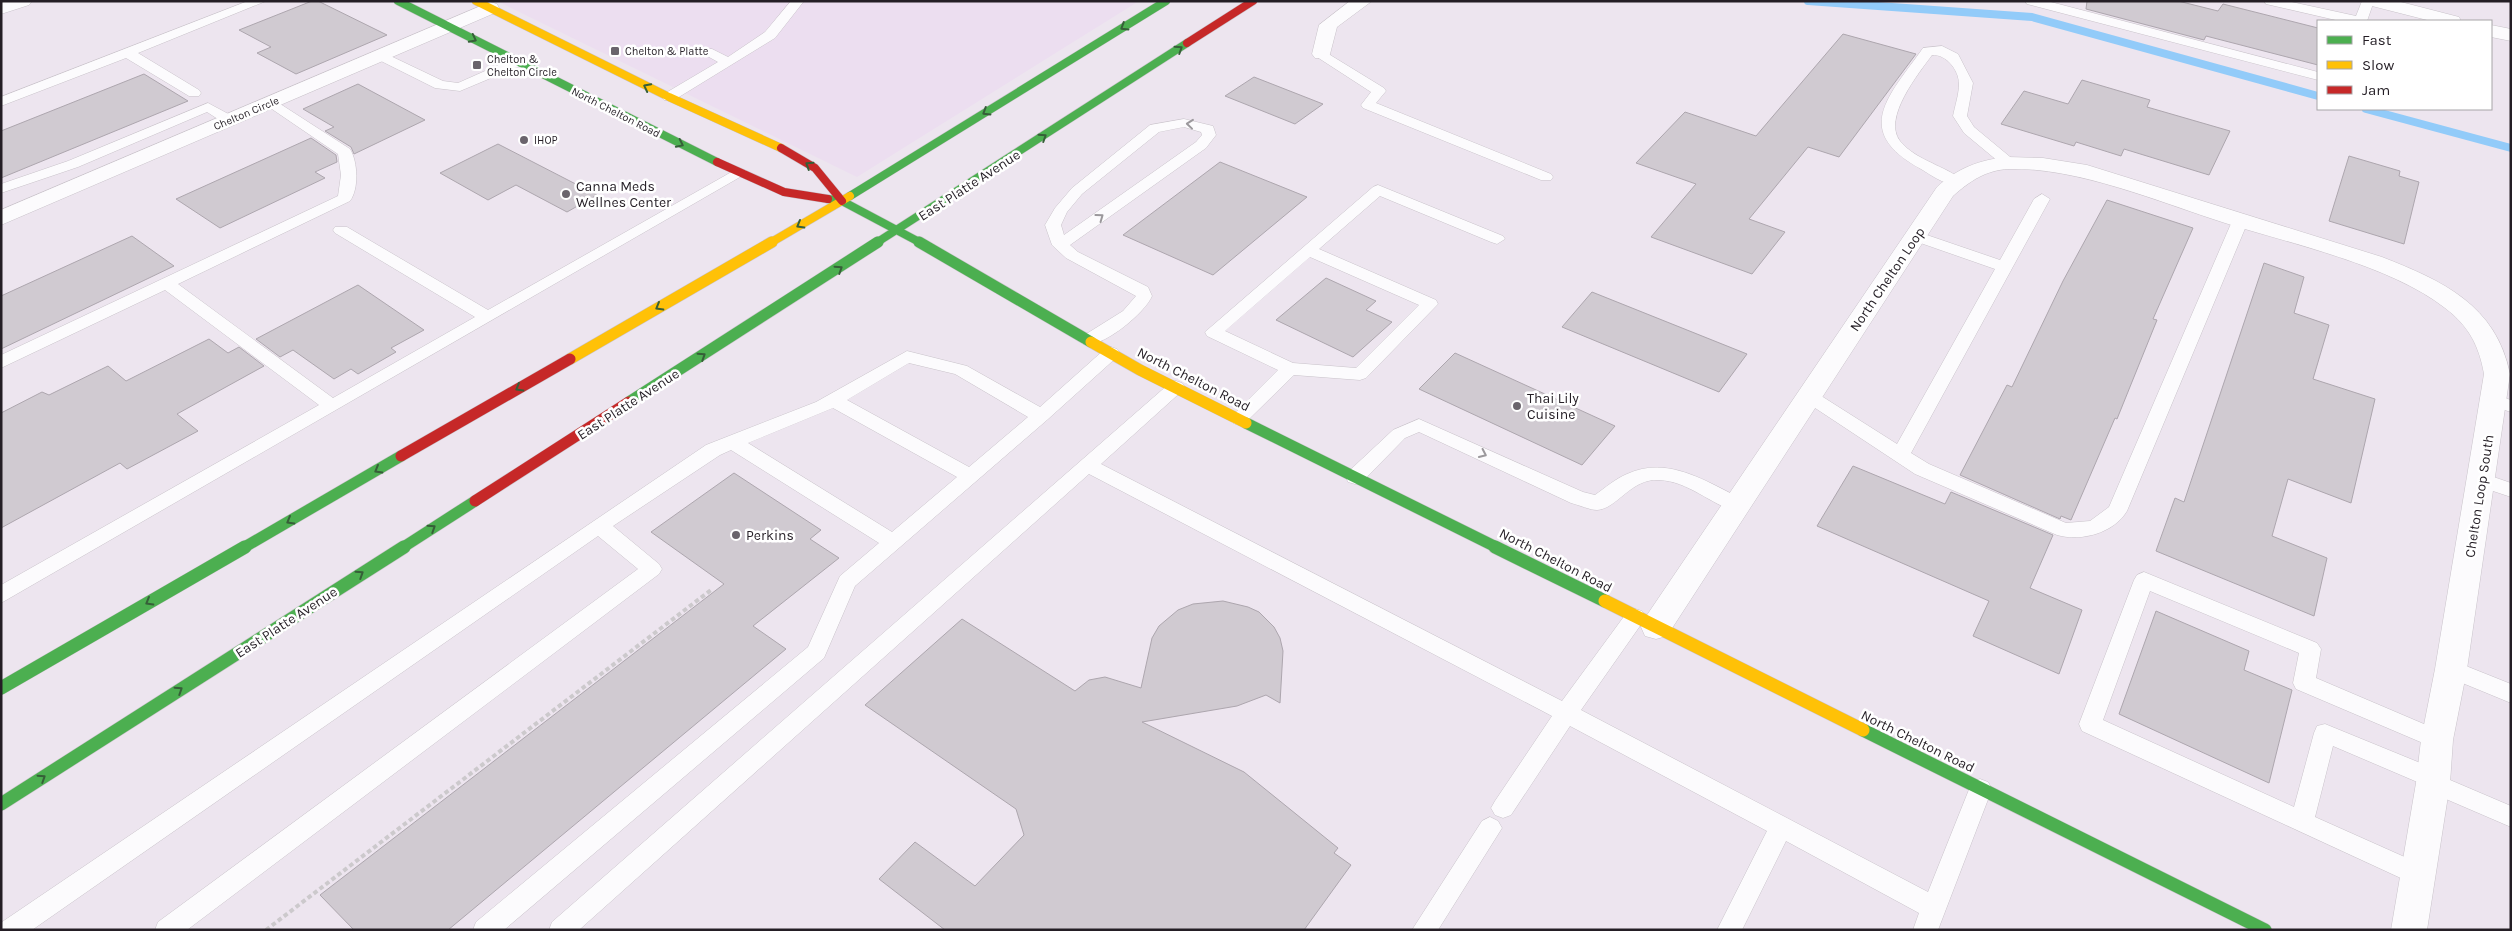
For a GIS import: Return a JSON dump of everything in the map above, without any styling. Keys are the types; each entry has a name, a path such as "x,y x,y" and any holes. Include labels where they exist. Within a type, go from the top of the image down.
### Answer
{"main road":[{"name":"North Chelton Road","path":"398,1 740,173 784,192 842,200 899,230 1110,353 1176,387 2264,929"},
{"path":"1,688 842,200 1166,1"},
{"name":"East Platte Avenue","path":"1,804 899,230 1252,1"},
{"name":"North Chelton Road","path":"483,5 668,98 783,149 815,168 842,200"}],"street":[{"path":"1,9 23,1"},
{"path":"1322,54 1328,25 1362,1"},
{"path":"2377,2 2448,20"},
{"name":"Chelton Circle","path":"1,218 447,26 483,5"},
{"path":"2492,31 2511,35"},
{"name":"North Chelton Loop","path":"1645,622 1737,505 1915,236 1954,181 1967,172 1982,166 2010,164 2050,165 2079,170 2241,219"},
{"name":"Chelton Loop South","path":"2241,219 2374,262 2410,276 2464,310 2479,326 2504,360 2503,403 2482,480 2451,669 2437,740 2409,930"}],"lane":[{"path":"1,102 260,1"},
{"path":"668,98 730,62 770,34 798,1"},
{"path":"2031,1 2317,76"},
{"path":"2270,1 2347,19 2362,20 2377,2"},
{"path":"1954,181 1907,155 1891,140 1888,123 1893,104 1928,51 1942,50 1953,57 1966,83 1960,116 1969,130 2010,164"},
{"path":"707,52 730,62"},
{"path":"128,53 194,92"},
{"path":"1322,54 1379,90 1368,105 1546,177"},
{"path":"380,55 440,85 450,87 460,86 517,62"},
{"path":"1,362 345,198 349,177 345,152 271,102"},
{"path":"1,189 73,164 208,107 228,120"},
{"path":"1060,245 1201,144 1209,134 1208,129 1184,123 1168,124 1155,128 1077,191 1060,211 1053,225 1060,245 1072,255 1142,291 1144,296 1139,306 1133,312 1089,340"},
{"path":"2,594 740,173"},
{"path":"22,182 44,200"},
{"path":"1308,250 1430,304 1360,374 1290,369 1213,332 1308,250 1378,190 1497,239"},
{"path":"1900,455 2042,199"},
{"path":"1809,396 1922,469 2064,530 2095,528 2117,511 2241,219"},
{"path":"341,230 488,317"},
{"path":"1915,236 2004,267"},
{"path":"166,283 332,406"},
{"path":"485,930 816,652 847,581 1041,416 1110,353"},
{"path":"11,930 599,526 713,450 822,406 907,357 961,370 1041,416"},
{"path":"1239,419 1290,369"},
{"path":"561,930 1176,387"},
{"path":"833,400 971,476"},
{"path":"1355,477 1399,434 1418,425 1578,498 1597,503 1633,478 1654,472 1678,477 1737,505"},
{"path":"732,442 893,542"},
{"path":"1087,464 1566,713 1934,908"},
{"path":"2482,480 2511,490"},
{"path":"167,930 652,569 599,526"},
{"path":"2418,875 2090,724 2144,580 2310,649 2304,683 2437,740"},
{"path":"1424,930 1566,713 1645,622"},
{"path":"2451,669 2511,694"},
{"path":"2302,823 2325,733 2511,817"},
{"path":"1925,930 1980,788"},
{"path":"1729,930 1781,826"}],"path":[{"path":"266,930 711,590"}],"shaded area":[{"path":"497,1 1139,1 857,177"}],"building":[{"path":"312,1 318,1 387,35 296,74 257,53 271,47 239,30"},
{"path":"2087,1 2178,1 2218,11 2223,4 2317,28 2317,65 2206,36 2204,40 2086,9"},
{"path":"1843,34 1916,54 1839,157 1808,147 1749,219 1785,232 1752,274 1651,237 1696,184 1636,163 1685,112 1756,136"},
{"path":"144,74 188,101 1,178 1,131"},
{"path":"1254,77 1323,104 1295,124 1225,96"},
{"path":"2082,80 2150,100 2147,107 2230,131 2209,175 2124,149 2121,156 2076,142 2074,146 2001,124 2024,91 2068,104"},
{"path":"358,84 425,120 354,154 351,147 325,131 334,127 303,109"},
{"path":"311,138 336,155 337,162 315,172 325,178 220,228 176,199"},
{"path":"498,144 597,195 567,212 516,185 488,200 440,173"},
{"path":"2349,156 2400,171 2399,176 2419,182 2404,244 2329,221"},
{"path":"1220,162 1307,197 1213,275 1123,235"},
{"path":"2107,200 2193,228 2153,319 2157,320 2117,419 2115,418 2071,520 2061,516 2060,519 1960,475 2007,385 2012,387 2063,281"},
{"path":"132,236 174,266 1,349 1,296"},
{"path":"2264,263 2304,277 2294,313 2329,325 2313,379 2375,399 2351,503 2288,479 2272,536 2327,558 2314,616 2156,551 2175,498 2184,502"},
{"path":"1326,278 1376,301 1366,310 1392,322 1353,357 1276,320"},
{"path":"358,285 424,330 391,348 396,352 358,374 351,369 334,379 293,350 280,357 256,339"},
{"path":"1592,292 1747,354 1719,392 1562,327"},
{"path":"209,339 228,353 239,347 264,366 177,414 198,431 127,469 120,463 1,528 1,413 42,392 49,395 108,366 126,381"},
{"path":"1455,353 1615,426 1582,465 1419,389"},
{"path":"1853,466 1945,504 1951,492 2053,535 2030,588 2082,610 2059,674 1973,636 1989,601 1817,526"},
{"path":"734,473 821,530 810,539 839,558 753,626 786,649 448,930 354,930 320,895 724,584 651,532"},
{"path":"1223,601 1248,607 1259,612 1274,627 1280,638 1283,651 1280,703 1266,695 1237,706 1142,722 1244,772 1338,848 1334,853 1351,865 1304,930 945,930 879,879 915,842 975,886 1024,835 1016,809 865,705 962,619 1075,691 1089,680 1105,677 1141,688 1152,638 1159,626 1178,610 1193,604"},
{"path":"2156,611 2249,651 2244,670 2292,690 2269,783 2119,714"}],"waterway":[{"path":"1808,1 2032,17 2317,96"},
{"path":"2370,110 2511,148"}],"traffic: fast":[{"path":"398,1 717,162"},
{"path":"850,196 1166,1"},
{"path":"629,402 1187,43"},
{"path":"828,199 842,201 935,250 1091,342"},
{"path":"1246,423 1605,601"},
{"path":"1,688 401,456"},
{"path":"1,804 475,501"},
{"path":"1863,730 2265,930"}],"traffic: slow":[{"path":"476,1 669,97 781,148"},
{"path":"570,359 850,196"},
{"path":"1091,342 1140,370 1246,423"},
{"path":"1605,601 1863,730"}],"traffic: jam":[{"path":"1187,43 1253,1"},
{"path":"781,148 815,168 842,201"},
{"path":"717,162 784,192 828,199"},
{"path":"401,456 570,359"},
{"path":"475,501 629,402"}],"place":[{"name":"Chelton & Platte","path":"615,51"},
{"name":"Chelton & Chelton Circle","path":"477,65"},
{"name":"IHOP","path":"524,140"},
{"name":"Canna Meds Wellnes Center","path":"566,194"},
{"name":"Thai Lily Cuisine","path":"1517,406"},
{"name":"Perkins","path":"736,535"}]}
